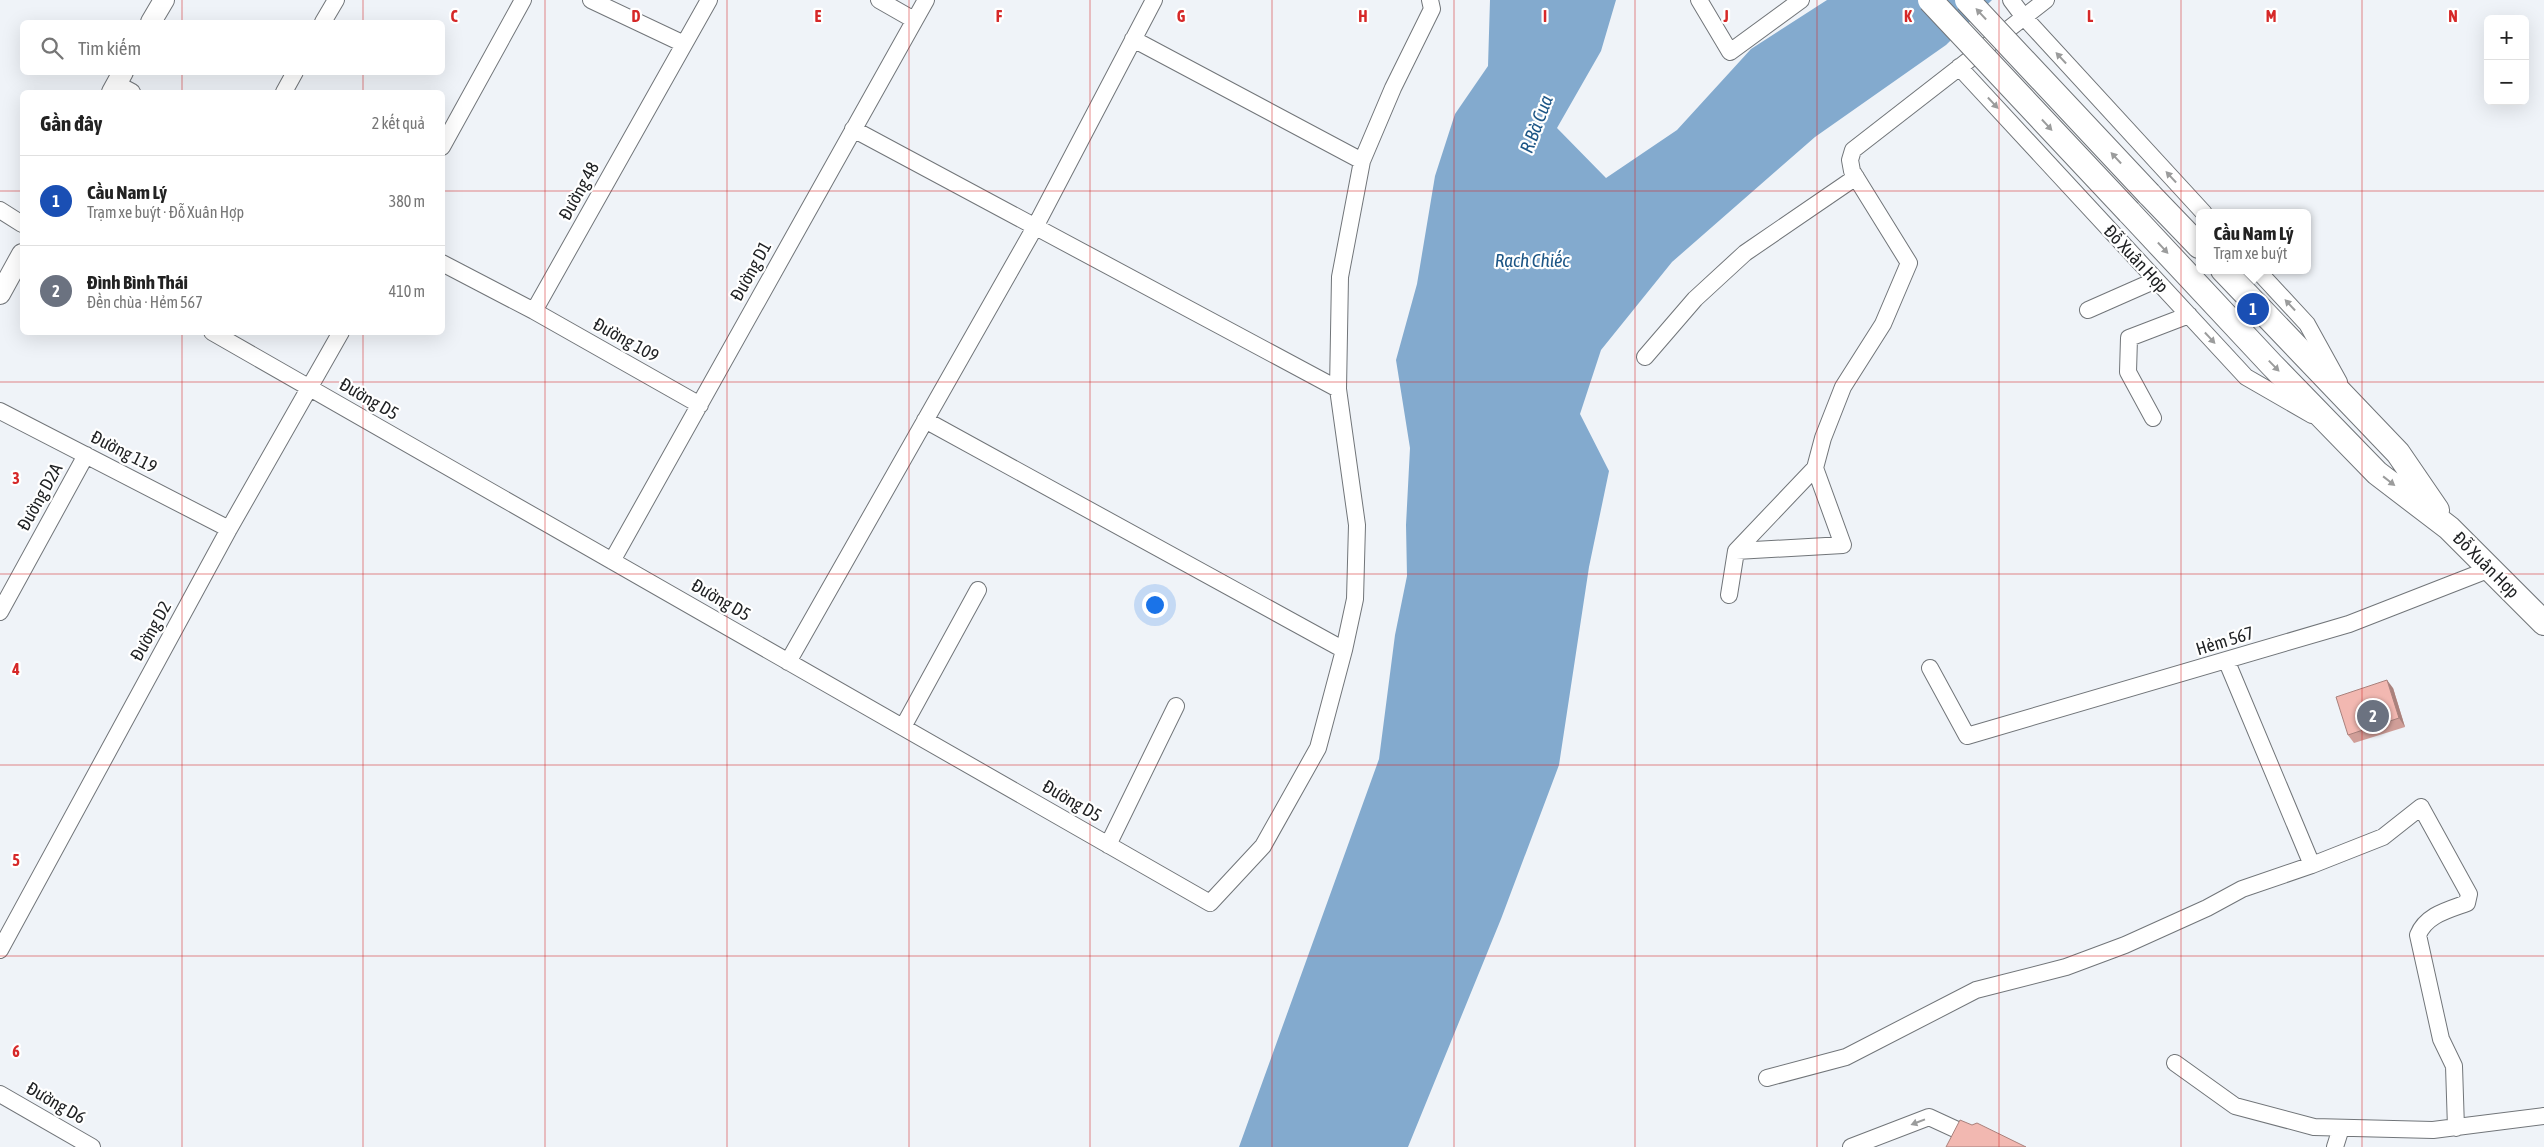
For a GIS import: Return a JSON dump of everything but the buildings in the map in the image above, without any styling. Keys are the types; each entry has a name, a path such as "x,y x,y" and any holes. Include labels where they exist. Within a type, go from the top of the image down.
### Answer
{"main road":[{"name":"Đỗ Xuân Hợp","path":"1930,0 2377,473 2449,528 2544,623"},
{"path":"1968,0 2196,243"},
{"name":"Đỗ Xuân Hợp","path":"2226,274 2398,453 2449,528"}],"street":[{"path":"152,20 164,0"},
{"path":"324,20 336,0"},
{"path":"445,142 523,0"},
{"path":"591,0 684,44"},
{"name":"Đường 48","path":"534,311 709,0"},
{"path":"879,0 914,20"},
{"name":"Đường D1","path":"612,561 926,0"},
{"path":"788,662 1036,227 1154,0"},
{"path":"925,420 1344,650 1355,599 1357,525 1338,389 1340,277 1362,161 1393,88 1432,9 1430,0"},
{"path":"1699,0 1730,52 1801,0"},
{"path":"2011,0 2022,16 2200,209"},
{"path":"1729,595 1736,551 1815,468 1823,438 1843,387 1882,324 1909,263 1856,177 1850,160 1853,150 2022,16 2046,0"},
{"path":"1133,39 1362,161"},
{"name":"Đỗ Xuân Hợp","path":"1960,67 2246,377 2332,426"},
{"path":"285,90 293,75"},
{"path":"854,129 1338,389"},
{"path":"1645,357 1695,299 1746,253 1856,177"},
{"path":"0,210 20,223"},
{"path":"0,294 20,258"},
{"path":"445,265 534,311"},
{"name":"Đỗ Xuân Hợp","path":"2261,274 2307,324 2352,406"},
{"path":"2088,310 2156,280"},
{"name":"Đường 109","path":"534,311 700,405"},
{"path":"2153,418 2128,372 2129,338 2189,315"},
{"name":"Đường D5","path":"217,335 1210,903 1262,846 1318,748 1344,650"},
{"name":"Đường D2","path":"0,950 229,529 339,335"},
{"name":"Đường 119","path":"0,411 229,529"},
{"name":"Đường D2A","path":"0,612 86,455"},
{"path":"1736,551 1842,545 1815,468"},
{"name":"Hẻm 567","path":"1930,668 1967,736 2227,662 2349,624 2490,569"},
{"path":"903,727 978,590"},
{"path":"2227,662 2312,865"},
{"path":"1108,845 1176,706"},
{"path":"1767,1078 1846,1057 1976,990 2066,967 2125,945 2207,908 2242,889 2312,865 2383,837 2420,807 2469,894 2467,903 2436,915 2422,925 2418,935 2441,1040 2454,1066 2456,1128"},
{"path":"2175,1063 2235,1106 2314,1127 2433,1130 2544,1116"},
{"name":"Đường D6","path":"0,1094 84,1145"},
{"path":"1851,1147 1930,1117 1994,1147"},
{"path":"2335,1147 2341,1128"}],"water":[{"name":"Rạch Chiếc","path":"1490,0 1616,0 1601,51 1557,128 1606,178 1677,130 1751,49 1827,0 1992,0 1946,45 1815,137 1672,262 1601,350 1580,414 1609,471 1589,567 1559,765 1501,919 1408,1147 1239,1147 1379,759 1395,635 1407,576 1406,525 1410,448 1396,360 1417,284 1435,176 1455,114 1488,66"}],"place":[{"name":"Cầu Nam Lý","path":"2253,309"},
{"name":"Đình Bình Thái","path":"2373,716"}],"water label":[{"name":"R.Bà Cua","path":"1536,124"}]}
